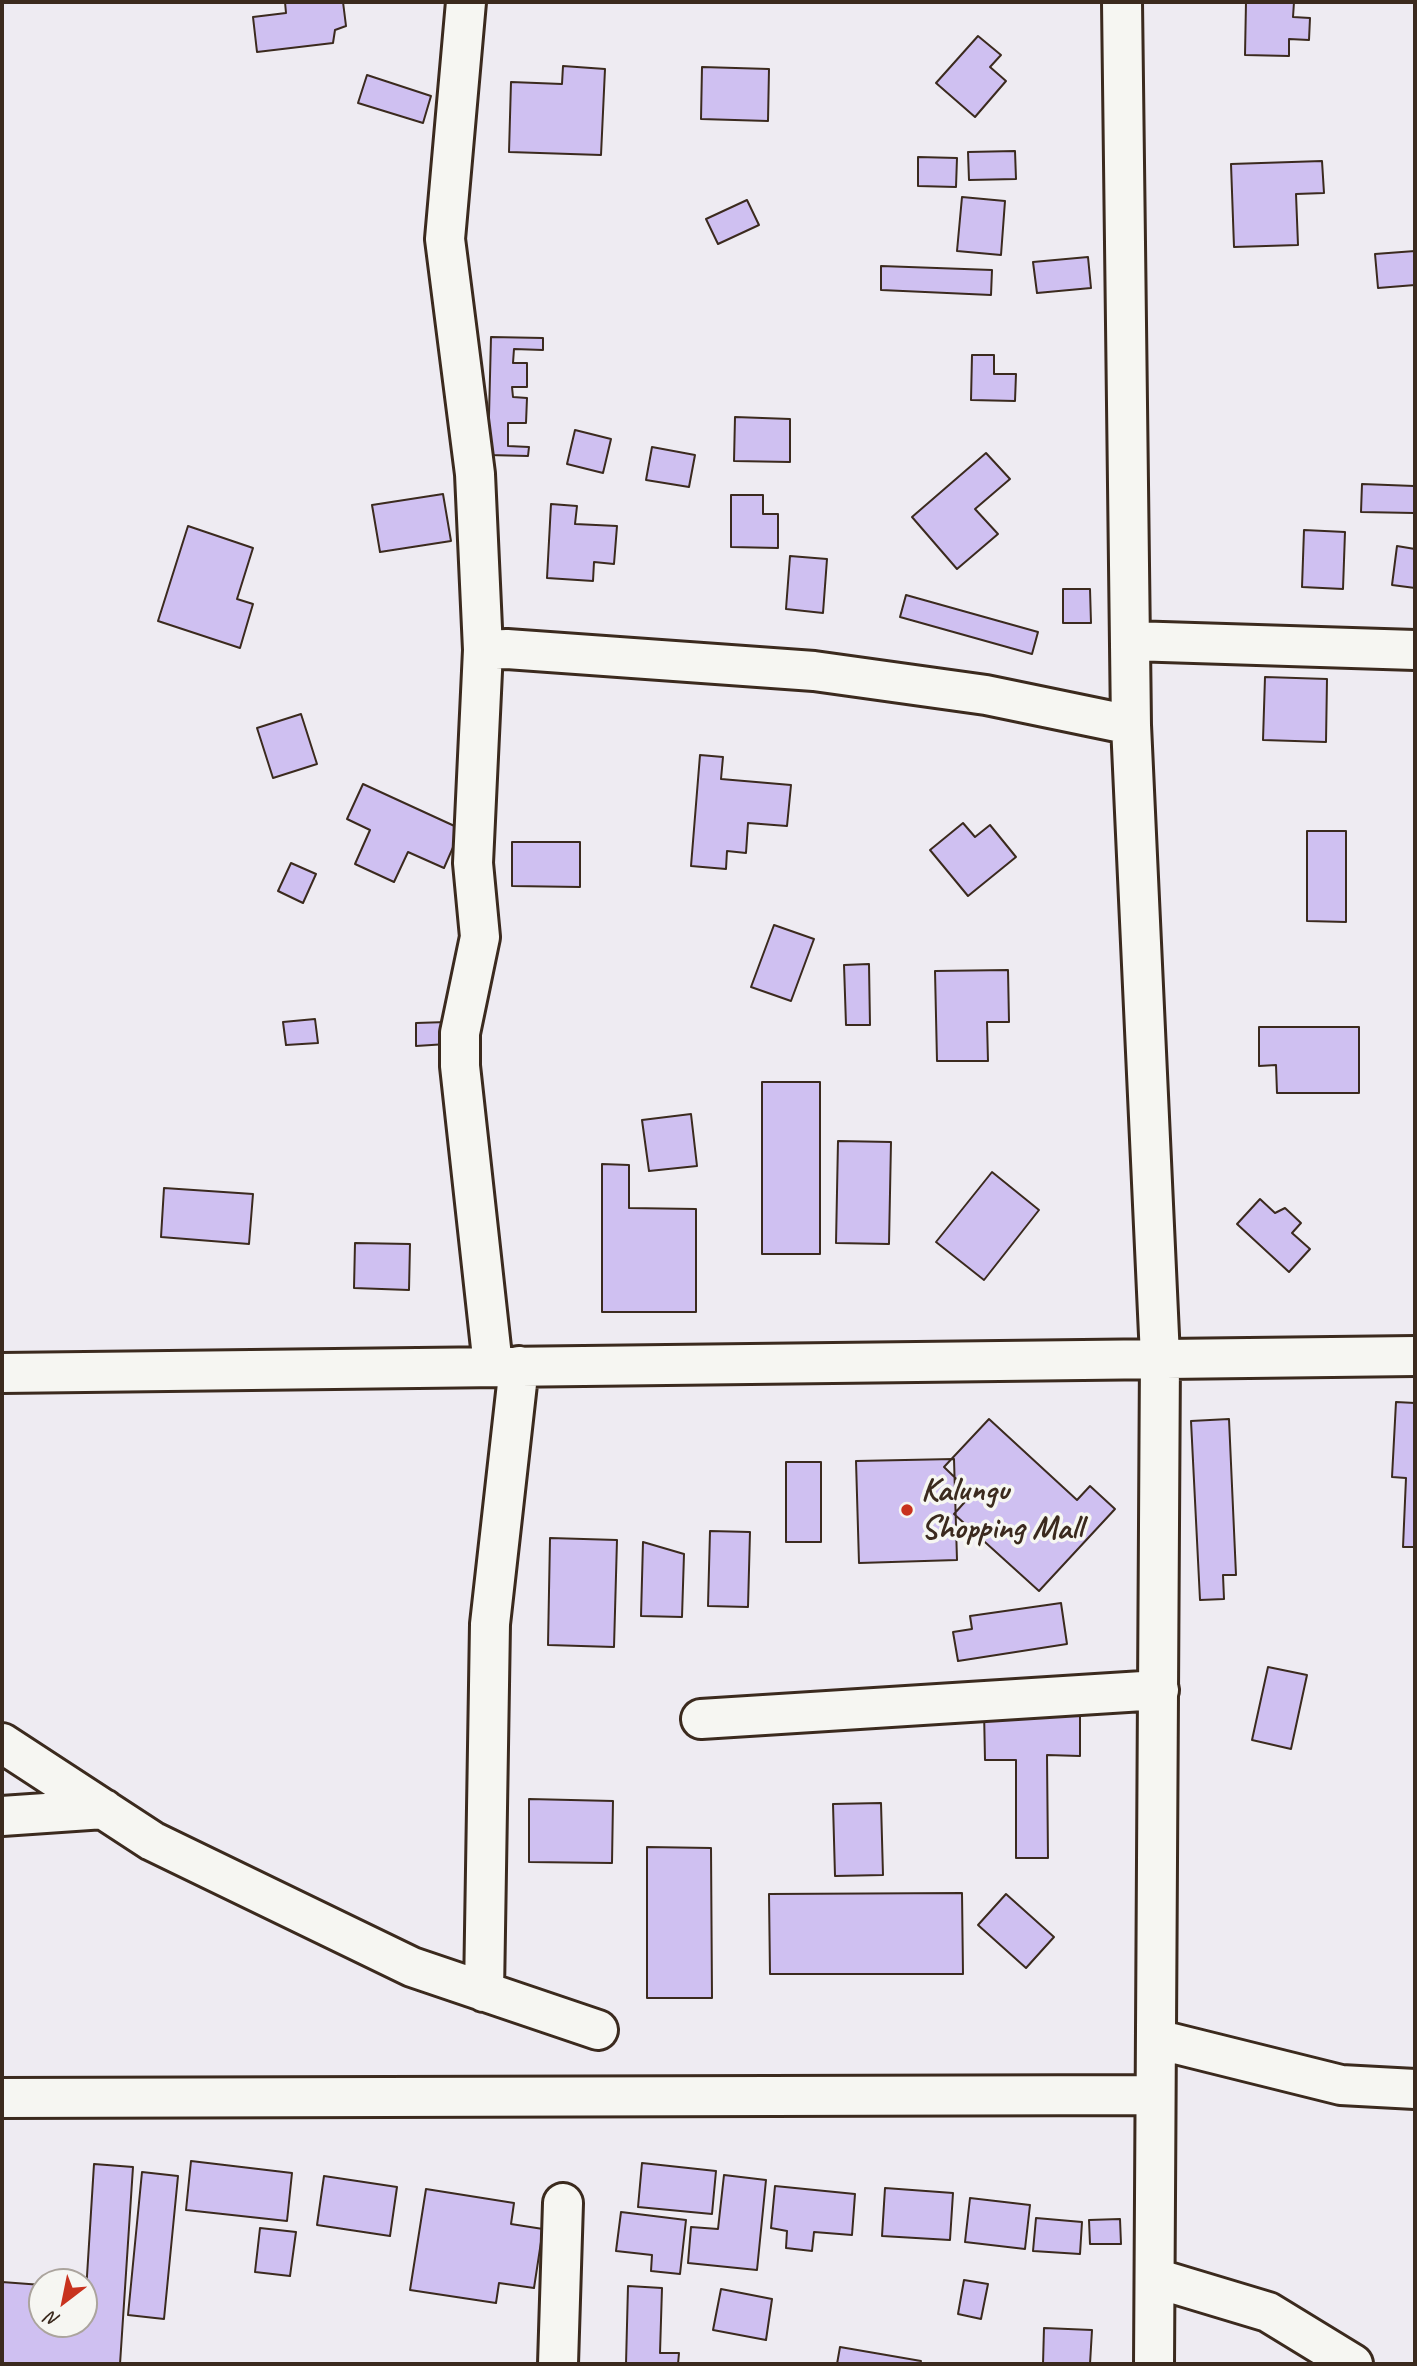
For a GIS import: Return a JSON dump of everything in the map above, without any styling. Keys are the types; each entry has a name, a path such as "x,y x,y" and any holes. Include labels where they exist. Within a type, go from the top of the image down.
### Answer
{"street":[{"path":"466,2 445,239 475,474 483,650 473,863 480,937 463,1014 460,1066 506,1366 491,1625 484,1992"},
{"path":"1122,2 1131,725 1160,1357 1154,2364"},
{"path":"1131,641 1415,650"},
{"path":"483,650 507,649 814,671 986,695 1131,725"},
{"path":"2,1373 1415,1356"},
{"path":"701,1719 1159,1690"},
{"path":"2,1742 152,1841 387,1955 412,1967 598,2030"},
{"path":"2,1816 104,1809"},
{"path":"1156,2039 1341,2085 1415,2089"},
{"path":"2,2098 1155,2095"},
{"path":"558,2364 563,2203"},
{"path":"1155,2278 1268,2312 1353,2364"}],"building":[{"path":"285,2 343,2 346,26 335,30 333,43 257,52 253,17 286,13"},
{"path":"1246,2 1294,2 1293,17 1310,18 1309,40 1289,39 1289,56 1245,55"},
{"path":"978,36 1001,55 990,67 1006,81 975,117 936,83"},
{"path":"563,66 605,69 601,155 509,152 511,82 562,84"},
{"path":"702,67 769,69 768,121 701,119"},
{"path":"367,75 431,96 423,123 358,103"},
{"path":"1015,151 1016,179 969,180 968,152"},
{"path":"918,157 957,158 956,187 918,186"},
{"path":"1322,161 1324,193 1296,194 1298,245 1234,247 1231,164"},
{"path":"962,197 1005,201 1001,255 957,251"},
{"path":"747,200 759,225 718,244 706,219"},
{"path":"1415,251 1415,285 1378,288 1375,254"},
{"path":"1088,257 1091,288 1037,293 1033,262"},
{"path":"881,266 992,270 991,295 881,290"},
{"path":"491,337 543,338 543,350 514,349 513,363 527,363 527,387 512,387 513,397 527,398 526,423 508,423 508,446 529,447 528,456 488,455"},
{"path":"972,355 994,355 994,374 1016,374 1015,401 971,400"},
{"path":"735,417 790,419 790,462 734,461"},
{"path":"575,430 611,439 603,473 567,464"},
{"path":"652,447 695,455 689,487 646,480"},
{"path":"986,453 1010,479 975,509 998,534 957,569 912,517"},
{"path":"1362,484 1414,486 1414,513 1361,512"},
{"path":"443,494 451,541 380,552 372,505"},
{"path":"731,495 763,495 763,514 778,514 778,548 731,547"},
{"path":"551,504 577,506 575,524 617,526 614,564 594,562 593,581 547,578"},
{"path":"188,526 253,548 237,599 253,604 240,648 158,621"},
{"path":"1304,530 1345,532 1343,589 1302,587"},
{"path":"1397,546 1415,549 1415,588 1392,585"},
{"path":"790,556 827,559 823,613 786,609"},
{"path":"1063,589 1090,589 1091,623 1063,623"},
{"path":"906,595 1038,632 1032,654 900,617"},
{"path":"1265,677 1327,679 1326,742 1263,740"},
{"path":"301,714 317,764 273,778 257,728"},
{"path":"700,755 723,757 721,779 791,785 787,826 748,823 746,853 727,851 726,869 691,866"},
{"path":"363,784 461,829 444,868 408,852 394,882 355,864 370,830 347,819"},
{"path":"963,823 975,837 990,825 1016,857 968,896 930,850"},
{"path":"1307,831 1346,831 1346,922 1307,921"},
{"path":"512,842 580,842 580,887 512,886"},
{"path":"291,863 316,874 303,903 278,891"},
{"path":"774,925 814,939 791,1001 751,987"},
{"path":"869,964 870,1025 846,1025 844,965"},
{"path":"1008,970 1009,1022 987,1022 988,1061 937,1061 935,971"},
{"path":"315,1019 318,1043 286,1045 283,1022"},
{"path":"447,1022 447,1044 416,1046 416,1023"},
{"path":"1259,1027 1359,1027 1359,1093 1277,1093 1276,1065 1259,1066"},
{"path":"762,1082 820,1082 820,1254 762,1254"},
{"path":"691,1114 697,1166 649,1171 642,1120"},
{"path":"838,1141 891,1142 889,1244 836,1243"},
{"path":"602,1164 629,1165 629,1208 696,1209 696,1312 602,1312"},
{"path":"992,1172 1039,1210 984,1280 936,1242"},
{"path":"164,1188 253,1194 249,1244 161,1237"},
{"path":"1260,1199 1275,1213 1285,1208 1301,1223 1292,1233 1310,1249 1289,1272 1237,1224"},
{"path":"355,1243 410,1244 409,1290 354,1288"},
{"path":"1396,1402 1415,1403 1415,1547 1403,1547 1406,1478 1392,1477"},
{"path":"989,1419 1077,1500 1090,1486 1115,1509 1039,1591 954,1514 972,1494 944,1467"},
{"path":"1229,1419 1236,1575 1223,1575 1224,1599 1200,1600 1191,1421"},
{"name":"Kalungu Shopping Mall","path":"954,1459 957,1560 859,1563 856,1461"},
{"path":"786,1462 821,1462 821,1542 786,1542"},
{"path":"710,1531 750,1532 748,1607 708,1606"},
{"path":"550,1538 617,1540 614,1647 548,1645"},
{"path":"643,1542 684,1554 682,1617 641,1616"},
{"path":"1061,1603 1067,1644 958,1661 953,1632 972,1629 970,1616"},
{"path":"1268,1667 1307,1675 1291,1749 1252,1740"},
{"path":"984,1710 1080,1710 1080,1756 1047,1755 1048,1858 1016,1858 1016,1760 985,1760"},
{"path":"529,1799 613,1801 612,1863 529,1862"},
{"path":"881,1803 883,1875 835,1876 833,1804"},
{"path":"647,1847 711,1848 712,1998 647,1998"},
{"path":"962,1893 963,1974 770,1974 769,1894"},
{"path":"1006,1894 1054,1937 1026,1968 978,1925"},
{"path":"191,2161 292,2173 287,2221 186,2210"},
{"path":"642,2163 716,2171 712,2214 638,2207"},
{"path":"94,2164 133,2167 120,2364 2,2364 2,2282 28,2284 28,2338 98,2338 98,2268 88,2268"},
{"path":"142,2172 178,2176 164,2319 128,2315"},
{"path":"724,2175 766,2180 757,2270 688,2263 691,2227 718,2229"},
{"path":"324,2176 397,2187 390,2236 317,2225"},
{"path":"775,2186 855,2194 852,2235 814,2232 812,2251 786,2248 787,2231 771,2228"},
{"path":"885,2188 953,2193 950,2240 882,2236"},
{"path":"426,2189 514,2203 511,2224 543,2229 534,2288 499,2283 496,2303 410,2290"},
{"path":"970,2198 1030,2205 1025,2249 965,2242"},
{"path":"621,2212 686,2220 680,2274 651,2271 652,2255 616,2251"},
{"path":"1036,2218 1082,2222 1080,2254 1033,2251"},
{"path":"1120,2219 1121,2244 1090,2244 1089,2220"},
{"path":"260,2228 296,2232 290,2276 255,2272"},
{"path":"964,2280 988,2284 981,2319 958,2314"},
{"path":"628,2286 662,2288 660,2353 679,2353 678,2364 626,2364"},
{"path":"721,2289 772,2299 766,2340 713,2330"},
{"path":"1044,2328 1092,2330 1090,2364 1043,2364"},
{"path":"840,2347 921,2361 920,2364 837,2364"}],"place":[{"name":"Kalungu Shopping Mall","path":"907,1510"}]}
